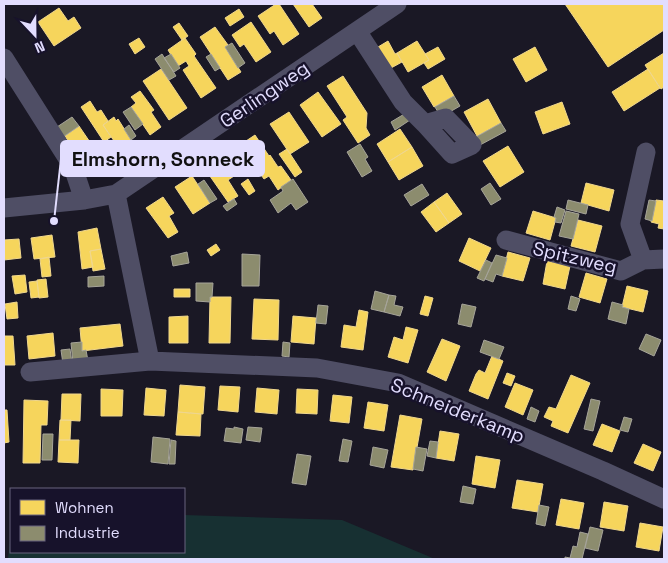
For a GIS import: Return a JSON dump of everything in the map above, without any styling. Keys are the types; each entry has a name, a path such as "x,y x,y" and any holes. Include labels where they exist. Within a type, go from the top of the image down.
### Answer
{"street":[{"name":"Gerlingweg","path":"4,208 84,200 116,194 397,4"},
{"path":"357,31 403,102 425,124"},
{"path":"4,58 74,167 84,200"},
{"name":"Spitzweg","path":"643,260 630,224 646,152"},
{"path":"116,194 150,362"},
{"name":"Spitzweg","path":"506,240 621,271 643,260 664,259"},
{"name":"Schneiderkamp","path":"30,372 150,362 317,368 398,383 664,499"}],"green space":[{"path":"185,515 342,520 435,559 8,559 10,540 10,553 185,553"}],"building: Wohnen":[{"path":"279,4 299,34 283,45 274,31 270,34 258,16"},
{"path":"293,4 312,4 322,18 309,27"},
{"path":"565,4 664,4 664,30 608,67"},
{"path":"59,8 68,21 74,17 81,28 54,46 38,22"},
{"path":"239,9 244,17 230,26 225,18"},
{"path":"251,22 271,52 256,62 244,44 240,47 232,35"},
{"path":"179,23 188,36 182,40 173,27"},
{"path":"215,27 228,45 225,47 241,72 228,80 200,37"},
{"path":"139,38 145,47 135,54 129,44"},
{"path":"185,38 196,54 194,56 216,88 201,98 183,70 189,66 186,61 178,66 168,50"},
{"path":"388,41 402,62 391,68 378,47"},
{"path":"417,41 429,60 408,72 397,53"},
{"path":"438,47 445,59 428,69 424,63 429,60 425,54"},
{"path":"535,47 547,70 526,82 513,59"},
{"path":"664,53 664,87 661,89 645,65"},
{"path":"161,69 187,108 169,120 143,81"},
{"path":"648,69 660,88 624,111 612,92"},
{"path":"442,75 454,96 434,107 422,87"},
{"path":"343,76 367,113 366,128 370,135 358,143 343,120 347,117 327,86"},
{"path":"140,91 154,110 151,112 161,127 150,135 131,107 136,103 131,97"},
{"path":"318,92 341,124 322,137 300,105"},
{"path":"488,99 501,123 477,136 464,112"},
{"path":"90,101 97,112 101,110 108,121 103,125 111,137 104,142 81,107"},
{"path":"562,102 570,124 543,134 535,112"},
{"path":"289,112 309,142 290,154 270,124"},
{"path":"114,117 116,121 118,119 133,143 121,151 103,125"},
{"path":"79,126 94,148 96,146 106,161 88,172 65,136"},
{"path":"400,129 412,147 388,162 377,144"},
{"path":"255,135 269,156 278,167 281,166 291,180 278,190 269,176 264,179 255,166 252,168 237,147"},
{"path":"508,146 524,172 500,187 483,161"},
{"path":"412,147 423,166 399,180 388,162"},
{"path":"287,149 302,172 295,177 279,154"},
{"path":"222,157 234,176 228,180 238,196 228,202 205,169"},
{"path":"192,176 210,203 193,214 175,187"},
{"path":"248,179 255,191 249,195 241,184"},
{"path":"586,183 614,190 609,211 581,203"},
{"path":"447,193 462,214 449,223 434,202"},
{"path":"163,197 174,213 169,216 178,232 168,238 146,208"},
{"path":"656,200 664,201 664,229 658,228 659,224 651,222"},
{"path":"434,202 449,223 436,232 421,212"},
{"path":"533,211 556,218 550,240 526,233"},
{"path":"578,220 602,226 595,252 571,246"},
{"path":"97,228 101,249 90,251 93,267 82,269 78,232"},
{"path":"52,235 55,257 34,259 31,238"},
{"path":"469,238 491,248 480,271 459,261"},
{"path":"19,239 21,258 4,260 4,240"},
{"path":"216,244 220,250 211,256 207,250"},
{"path":"101,249 105,269 93,271 90,251"},
{"path":"508,252 530,258 523,281 502,276"},
{"path":"49,257 51,276 42,277 40,259"},
{"path":"547,261 570,266 565,289 543,284"},
{"path":"586,273 607,279 600,303 579,297"},
{"path":"25,275 27,292 15,294 12,276"},
{"path":"46,279 48,297 39,298 37,280"},
{"path":"37,281 39,297 31,298 29,282"},
{"path":"627,286 648,291 643,312 622,307"},
{"path":"174,289 190,289 190,297 174,297"},
{"path":"425,296 433,298 428,316 420,314"},
{"path":"210,297 231,297 230,343 209,343"},
{"path":"254,299 279,300 278,340 252,339"},
{"path":"17,302 18,318 7,319 5,304"},
{"path":"359,310 368,312 363,350 341,347 344,325 356,327"},
{"path":"188,316 188,343 169,343 169,317"},
{"path":"293,316 316,318 314,344 291,342"},
{"path":"120,324 123,346 82,351 80,328"},
{"path":"406,327 418,330 408,363 388,357 394,337 403,340"},
{"path":"53,333 55,356 29,359 27,336"},
{"path":"4,336 13,336 15,365 4,365"},
{"path":"442,339 460,346 446,381 427,372"},
{"path":"492,356 503,361 488,399 469,391 479,370 485,373"},
{"path":"507,373 515,376 511,386 503,383"},
{"path":"571,375 590,383 568,433 551,426 553,421 544,417 549,407 556,409"},
{"path":"515,383 533,390 523,415 505,407"},
{"path":"180,385 205,387 203,414 178,412"},
{"path":"220,386 240,387 238,412 218,410"},
{"path":"146,388 166,390 164,416 144,415"},
{"path":"257,388 279,390 277,414 255,412"},
{"path":"101,389 123,390 122,416 101,416"},
{"path":"297,389 318,390 317,414 296,413"},
{"path":"62,394 81,394 80,421 61,420"},
{"path":"333,395 352,397 349,423 330,421"},
{"path":"24,400 48,401 47,425 41,425 40,463 23,463"},
{"path":"368,402 388,405 384,431 364,428"},
{"path":"4,410 7,410 9,442 4,443"},
{"path":"178,412 201,414 200,436 176,435"},
{"path":"400,415 422,419 413,470 391,467"},
{"path":"60,420 71,420 70,440 59,440"},
{"path":"602,424 620,431 612,452 593,445"},
{"path":"440,431 459,434 454,461 436,458"},
{"path":"59,440 79,440 78,463 58,462"},
{"path":"643,444 661,452 653,471 634,463"},
{"path":"476,456 500,460 495,488 472,484"},
{"path":"517,480 543,484 538,512 512,508"},
{"path":"561,499 584,503 579,529 556,525"},
{"path":"604,502 628,506 624,531 600,527"},
{"path":"640,523 663,527 659,551 636,547"}],"building: Industrie":[{"path":"232,43 245,63 238,68 225,47"},
{"path":"162,54 176,76 169,80 155,59"},
{"path":"171,54 180,68 174,72 164,58"},
{"path":"211,54 220,68 215,71 206,57"},
{"path":"454,96 460,106 441,117 435,107"},
{"path":"131,107 143,124 135,130 123,112"},
{"path":"406,113 410,120 395,130 391,122"},
{"path":"72,117 79,126 63,137 57,127"},
{"path":"501,123 506,131 480,145 476,137"},
{"path":"129,125 136,136 131,140 124,129"},
{"path":"360,144 368,157 365,159 372,171 362,177 347,152"},
{"path":"293,179 308,202 296,210 291,203 278,213 270,200 283,191 281,187"},
{"path":"204,180 217,199 210,203 198,184"},
{"path":"490,183 501,199 491,205 481,189"},
{"path":"422,184 429,195 411,206 404,195"},
{"path":"234,199 237,204 227,211 223,206"},
{"path":"568,200 588,205 586,214 566,209"},
{"path":"649,200 656,201 652,221 645,219"},
{"path":"557,207 565,210 561,223 555,222 556,218 554,217"},
{"path":"566,211 579,214 573,239 559,236"},
{"path":"187,252 189,263 173,266 171,256"},
{"path":"242,254 260,255 259,286 242,286"},
{"path":"496,255 507,258 502,276 496,274 493,282 485,279"},
{"path":"486,260 492,263 484,281 477,278"},
{"path":"104,276 104,286 88,287 88,277"},
{"path":"196,283 213,283 210,302 196,301"},
{"path":"375,291 389,295 384,312 371,309"},
{"path":"389,295 396,296 394,305 403,307 400,316 384,312"},
{"path":"571,296 580,299 576,311 568,309"},
{"path":"612,302 629,309 626,324 608,319"},
{"path":"462,304 476,307 471,327 458,324"},
{"path":"318,305 328,306 326,324 316,323"},
{"path":"646,334 661,340 654,356 639,349"},
{"path":"484,340 504,347 499,359 480,352"},
{"path":"82,342 82,351 86,350 88,361 73,363 71,343"},
{"path":"283,342 290,343 289,357 282,356"},
{"path":"70,349 72,363 63,364 61,350"},
{"path":"591,399 600,401 593,431 584,429"},
{"path":"531,407 539,411 535,422 527,419"},
{"path":"624,417 632,419 628,432 620,430"},
{"path":"234,427 243,429 241,443 224,441 226,428 234,429"},
{"path":"248,427 262,428 260,442 246,440"},
{"path":"43,434 53,434 52,460 42,460"},
{"path":"153,437 170,439 168,464 151,462"},
{"path":"343,439 352,441 348,462 339,461"},
{"path":"171,440 176,441 175,464 169,464"},
{"path":"430,441 438,442 436,458 427,456"},
{"path":"373,447 388,450 384,468 370,465"},
{"path":"416,447 427,449 423,471 413,469"},
{"path":"297,454 311,456 306,485 292,483"},
{"path":"463,486 476,489 473,504 460,502"},
{"path":"539,505 549,507 545,526 536,524"},
{"path":"590,527 603,530 598,551 585,548"},
{"path":"580,532 588,534 582,559 565,559 565,557 570,558 573,546 577,547"}],"place":[{"name":"Elmshorn, Sonneck","path":"54,221"}]}
